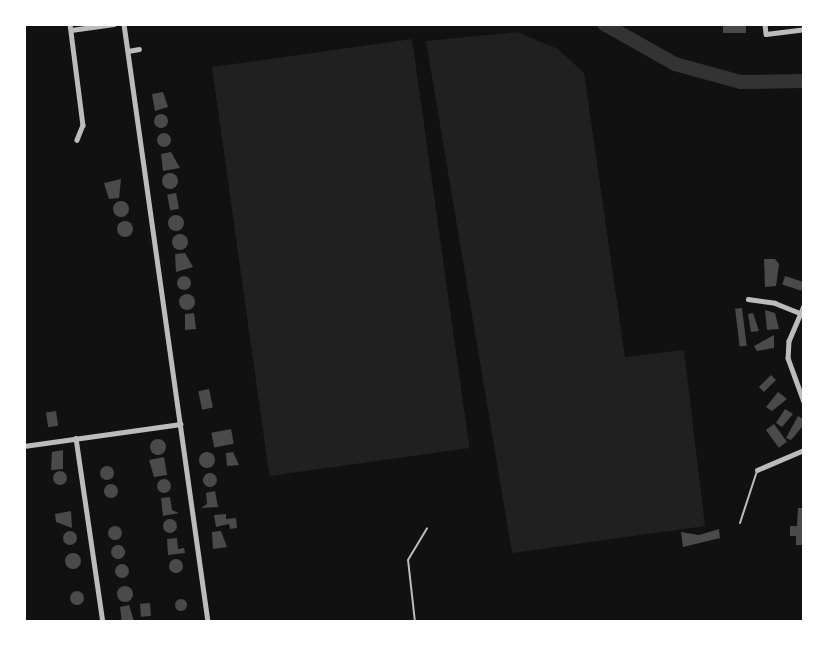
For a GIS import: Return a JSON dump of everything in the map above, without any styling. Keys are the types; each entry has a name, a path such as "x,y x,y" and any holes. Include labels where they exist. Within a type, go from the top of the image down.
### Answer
{"street":[{"path":"77,139 83,125 70,27 114,24"},
{"path":"124,24 208,621"},
{"path":"765,24 766,34 803,29"},
{"path":"128,51 139,49"},
{"path":"748,299 775,303 802,315"},
{"path":"803,306 802,315 789,341 788,358 803,402"},
{"path":"24,446 180,424"},
{"path":"76,438 103,621"},
{"path":"757,470 803,450"}],"lane":[{"path":"740,523 757,470"},
{"path":"415,621 408,560 427,528"}],"shaded area":[{"path":"517,32 558,49 584,73 625,357 684,350 705,526 512,553 426,41"},
{"path":"412,39 469,448 269,476 212,67"}],"building":[{"path":"723,24 746,24 746,33 723,33"},
{"path":"163,92 168,107 155,111 152,94"},
{"path":"158,114 164,114 168,121 164,128 158,128 154,124 154,118"},
{"path":"164,133 169,135 169,145 164,147 159,145 157,140 159,135"},
{"path":"171,152 180,168 163,171 161,154"},
{"path":"170,173 178,181 170,189 162,181"},
{"path":"121,179 119,198 109,199 104,183"},
{"path":"176,193 179,209 170,210 167,195"},
{"path":"121,201 129,209 121,217 113,209"},
{"path":"173,215 179,215 184,223 182,229 173,231 168,226 168,220"},
{"path":"125,221 133,229 125,237 117,229"},
{"path":"180,234 188,242 180,250 172,242"},
{"path":"185,253 193,267 176,272 175,254"},
{"path":"764,259 775,259 779,264 776,286 765,287"},
{"path":"181,276 187,276 191,283 187,290 181,290 177,286 177,280"},
{"path":"785,276 804,282 801,291 782,285"},
{"path":"187,294 195,302 187,310 179,302"},
{"path":"742,308 747,346 740,347 735,309"},
{"path":"765,310 775,313 779,329 767,330"},
{"path":"194,313 196,329 185,330 185,314"},
{"path":"753,313 759,331 751,332 748,314"},
{"path":"774,335 774,348 757,351 754,346"},
{"path":"771,375 776,380 764,392 759,387"},
{"path":"209,389 213,408 202,410 198,391"},
{"path":"778,392 787,399 772,411 766,407"},
{"path":"785,409 793,414 782,427 776,423"},
{"path":"56,411 58,426 48,427 46,412"},
{"path":"798,416 803,419 802,427 791,440 786,438"},
{"path":"774,424 787,442 779,448 766,430"},
{"path":"231,429 234,444 214,448 211,433"},
{"path":"158,439 164,441 164,453 158,455 152,453 150,447 152,441"},
{"path":"63,450 63,469 51,470 52,452"},
{"path":"207,452 215,460 207,468 199,460"},
{"path":"233,452 239,465 227,466 226,453"},
{"path":"164,457 167,475 154,477 149,460"},
{"path":"104,466 110,466 114,473 110,480 104,480 100,476 100,470"},
{"path":"60,471 65,473 65,483 60,485 55,483 53,478 55,473"},
{"path":"207,473 213,473 217,480 213,487 207,487 203,483 203,477"},
{"path":"161,479 167,479 171,486 167,493 161,493 157,489 157,483"},
{"path":"108,484 114,484 118,491 114,498 108,498 104,494 104,488"},
{"path":"215,491 218,507 201,508 207,504 206,493"},
{"path":"170,497 172,510 179,513 163,516 161,498"},
{"path":"798,508 804,508 804,545 796,545 796,536 790,536 790,526 797,526"},
{"path":"71,511 72,528 56,522 55,514"},
{"path":"226,514 226,519 236,518 237,528 230,529 229,524 216,527 214,515"},
{"path":"167,519 173,519 177,526 173,533 167,533 163,529 163,523"},
{"path":"115,526 120,528 120,538 115,540 110,538 108,533 110,528"},
{"path":"719,529 720,538 683,547 681,532 699,535"},
{"path":"70,531 75,533 75,543 70,545 65,543 63,538 65,533"},
{"path":"221,531 227,547 213,549 212,532"},
{"path":"177,538 178,549 184,548 185,553 168,555 167,539"},
{"path":"118,545 123,547 123,557 118,559 113,557 111,552 113,547"},
{"path":"73,553 79,555 79,567 73,569 67,567 65,561 67,555"},
{"path":"176,559 181,561 181,571 176,573 171,571 169,566 171,561"},
{"path":"122,564 127,566 127,576 122,578 117,576 115,571 117,566"},
{"path":"122,586 128,586 133,594 131,600 122,602 117,597 117,591"},
{"path":"74,591 80,591 84,598 80,605 74,605 70,601 70,595"},
{"path":"181,599 187,605 181,611 175,605"},
{"path":"150,603 151,616 141,617 140,604"},
{"path":"129,605 134,621 122,622 120,607"}],"waterway":[{"path":"604,24 675,64 741,82 804,81"}]}
